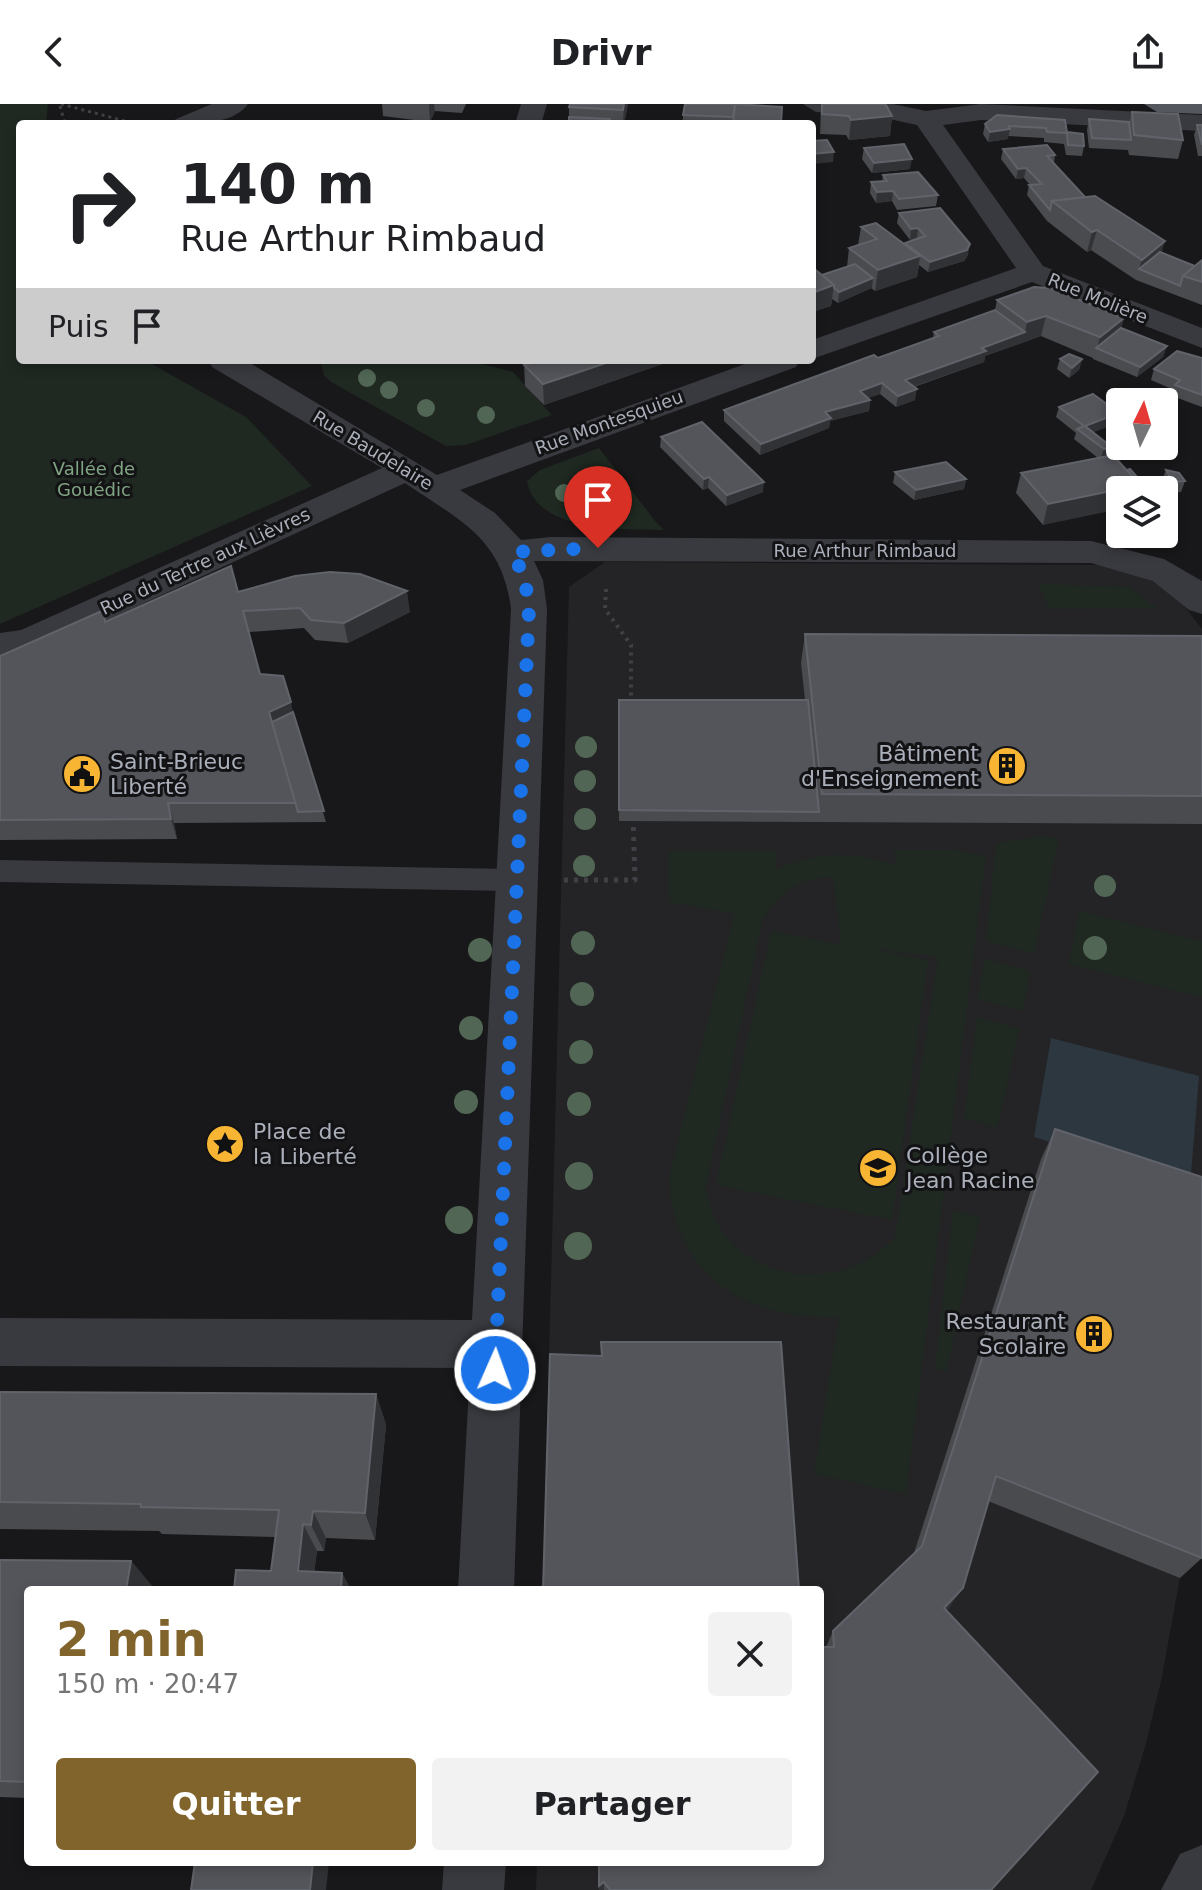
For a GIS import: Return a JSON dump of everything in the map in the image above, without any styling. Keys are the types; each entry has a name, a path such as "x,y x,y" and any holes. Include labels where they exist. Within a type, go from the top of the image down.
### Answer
{"main road":[{"path":"1157,104 1202,106"}],"street":[{"path":"195,120 235,104"},
{"path":"816,104 871,107 926,119 981,112 1202,123"},
{"name":"Rue Molière","path":"926,119 1033,272 1202,339"},
{"path":"816,349 1033,272"},
{"name":"Rue Baudelaire","path":"245,364 483,521 513,552"},
{"name":"Rue Montesquieu","path":"421,478 773,364"},
{"name":"Rue du Tertre aux Lièvres","path":"0,645 27,642 421,478"},
{"name":"Rue Arthur Rimbaud","path":"513,552 565,548 1091,552 1144,563 1184,580 1202,602"},
{"path":"486,1586 529,609 525,580 513,552"},
{"path":"0,1342 496,1344"},
{"path":"473,1890 475,1866"},
{"path":"1192,1890 1202,1876"}],"lane":[{"path":"0,871 515,880"}],"path":[{"path":"60,105 120,120"},
{"path":"605,609 631,645 631,709"},
{"path":"561,880 635,880 633,812"}],"shaded area":[{"name":"Collège Jean Racine","path":"605,562 1109,565 1161,584 1178,598 1202,629 1202,1455 1162,1677 1145,1747 1124,1816 1091,1890 536,1890 537,1866 824,1866 824,1586 543,1586 569,587"},
{"path":"1051,1038 1199,1076 1190,1186 1034,1137"}],"green space":[{"name":"Vallée de Gouédic","path":"0,104 48,104 46,120 16,120 16,364 152,364 246,417 312,486 0,624"},
{"path":"321,364 482,364 513,372 552,415 466,445 446,446 331,382 324,375"},
{"path":"599,448 664,530 584,525 547,510 534,498 527,481 540,470"},
{"path":"1039,584 1130,587 1157,608 1049,609"},
{"path":"1036,836 1059,838 1034,954 986,941 996,844"},
{"path":"894,850 955,850 986,856 906,1494 814,1474 839,1317 775,1311 746,1301 721,1286 701,1266 684,1242 674,1213 669,1179 734,914 669,902 669,851 776,851 776,870 805,859 835,855 866,857 896,865","holes":["833,877 841,944 771,931 716,1185 892,1220 928,960 861,947 938,957 895,1237 871,1257 843,1270 813,1274 783,1271 756,1261 732,1243 715,1219 706,1187 762,923 767,913 781,896 800,884"]},
{"path":"1079,911 1202,941 1202,997 1069,964"},
{"path":"984,958 1030,971 1023,1011 978,1000"},
{"path":"977,1017 1020,1029 997,1128 964,1118"},
{"path":"953,1210 980,1217 946,1372 935,1369"}],"building":[{"path":"570,104 624,104 623,110 569,107"},
{"path":"685,104 735,104 733,117 683,115"},
{"path":"735,104 782,107 781,120 733,120"},
{"path":"822,104 883,104 892,116 851,120 849,116 822,114"},
{"path":"1132,112 1178,114 1183,140 1134,135"},
{"path":"997,115 1065,120 1067,133 1047,132 1046,128 1009,126 1010,129 990,132 985,124"},
{"path":"569,117 610,119 610,120 569,120"},
{"path":"1089,119 1129,122 1131,140 1092,138"},
{"path":"1197,125 1202,125 1202,145"},
{"path":"1067,132 1083,134 1084,146 1068,145"},
{"path":"827,140 834,152 816,154 816,141"},
{"path":"904,144 912,159 874,163 864,148"},
{"path":"1047,145 1055,155 1047,156 1085,197 1052,201 1050,210 1029,185 1042,184 1026,168 1018,169 1003,149"},
{"path":"918,172 938,195 899,199 893,191 877,192 871,182 887,181 883,175"},
{"path":"1095,196 1165,241 1142,260 1097,230 1092,232 1052,201"},
{"path":"940,208 970,244 967,250 930,262 905,243 925,236 918,228 911,229 899,213"},
{"path":"876,223 920,256 878,270 849,248 877,239 861,227"},
{"path":"1160,252 1195,266 1183,276 1180,286 1139,269"},
{"path":"1202,260 1202,282 1183,276"},
{"path":"855,264 873,278 839,292 822,275"},
{"path":"816,270 834,285 816,292"},
{"path":"1034,287 1050,288 1124,318 1100,337 1046,316 1027,322 997,300"},
{"path":"995,310 1025,332 982,348 986,351 905,380 917,389 898,396 882,383 860,391 870,400 825,412 831,418 761,444 724,410 874,355 878,358 939,336 934,332"},
{"path":"1121,328 1167,346 1140,367 1096,348"},
{"path":"1177,351 1202,358 1202,395 1175,385 1180,380 1154,369"},
{"path":"1069,354 1082,359 1072,368 1060,359"},
{"path":"528,364 603,364 543,384 524,365"},
{"path":"1093,394 1106,404 1106,418 1085,426 1106,442 1106,449 1077,429 1084,426 1059,407"},
{"path":"702,422 764,482 727,495 709,477 704,479 661,437"},
{"path":"1106,456 1106,460 1118,460 1132,476 1106,476 1106,492 1048,504 1021,473"},
{"path":"946,462 966,479 916,490 895,472"},
{"path":"1166,470 1179,473 1185,481 1178,482 1178,476 1170,476"},
{"path":"231,566 238,592 295,576 330,572 360,574 407,591 344,623 311,620 300,608 243,611 260,674 283,676 291,702 269,712 296,803 168,803 171,819 0,820 0,656 104,610 105,622"},
{"name":"Bâtiment d'Enseignement","path":"805,634 1202,636 1202,796 822,794"},
{"path":"619,700 808,700 819,812 619,810"},
{"path":"293,712 324,811 298,812 272,722"},
{"path":"1055,1129 1202,1177 1202,1558 996,1476 963,1588 944,1608 1098,1772 991,1890 610,1890 604,1882 599,1886 599,1866 824,1866 824,1647 834,1647 833,1631 922,1546"},
{"path":"601,1342 781,1342 799,1586 543,1586 550,1354 602,1356"},
{"path":"0,1392 376,1394 365,1513 313,1511 311,1525 303,1524 298,1571 342,1573 341,1586 234,1586 236,1570 271,1571 279,1510 0,1502"},
{"path":"0,1560 131,1561 127,1586 24,1586 24,1782 0,1781"},
{"path":"194,1866 313,1866 310,1890 191,1890"}],"place":[{"name":"Bâtiment d'Enseignement","path":"1007,766"},
{"name":"Saint-Brieuc Liberté","path":"82,774"},
{"name":"Place de la Liberté","path":"225,1144"},
{"name":"Collège Jean Racine","path":"878,1168"},
{"name":"Restaurant Scolaire","path":"1094,1334"}],"route":[{"path":"495,1370 529,609 525,580 513,552 598,548"}]}
